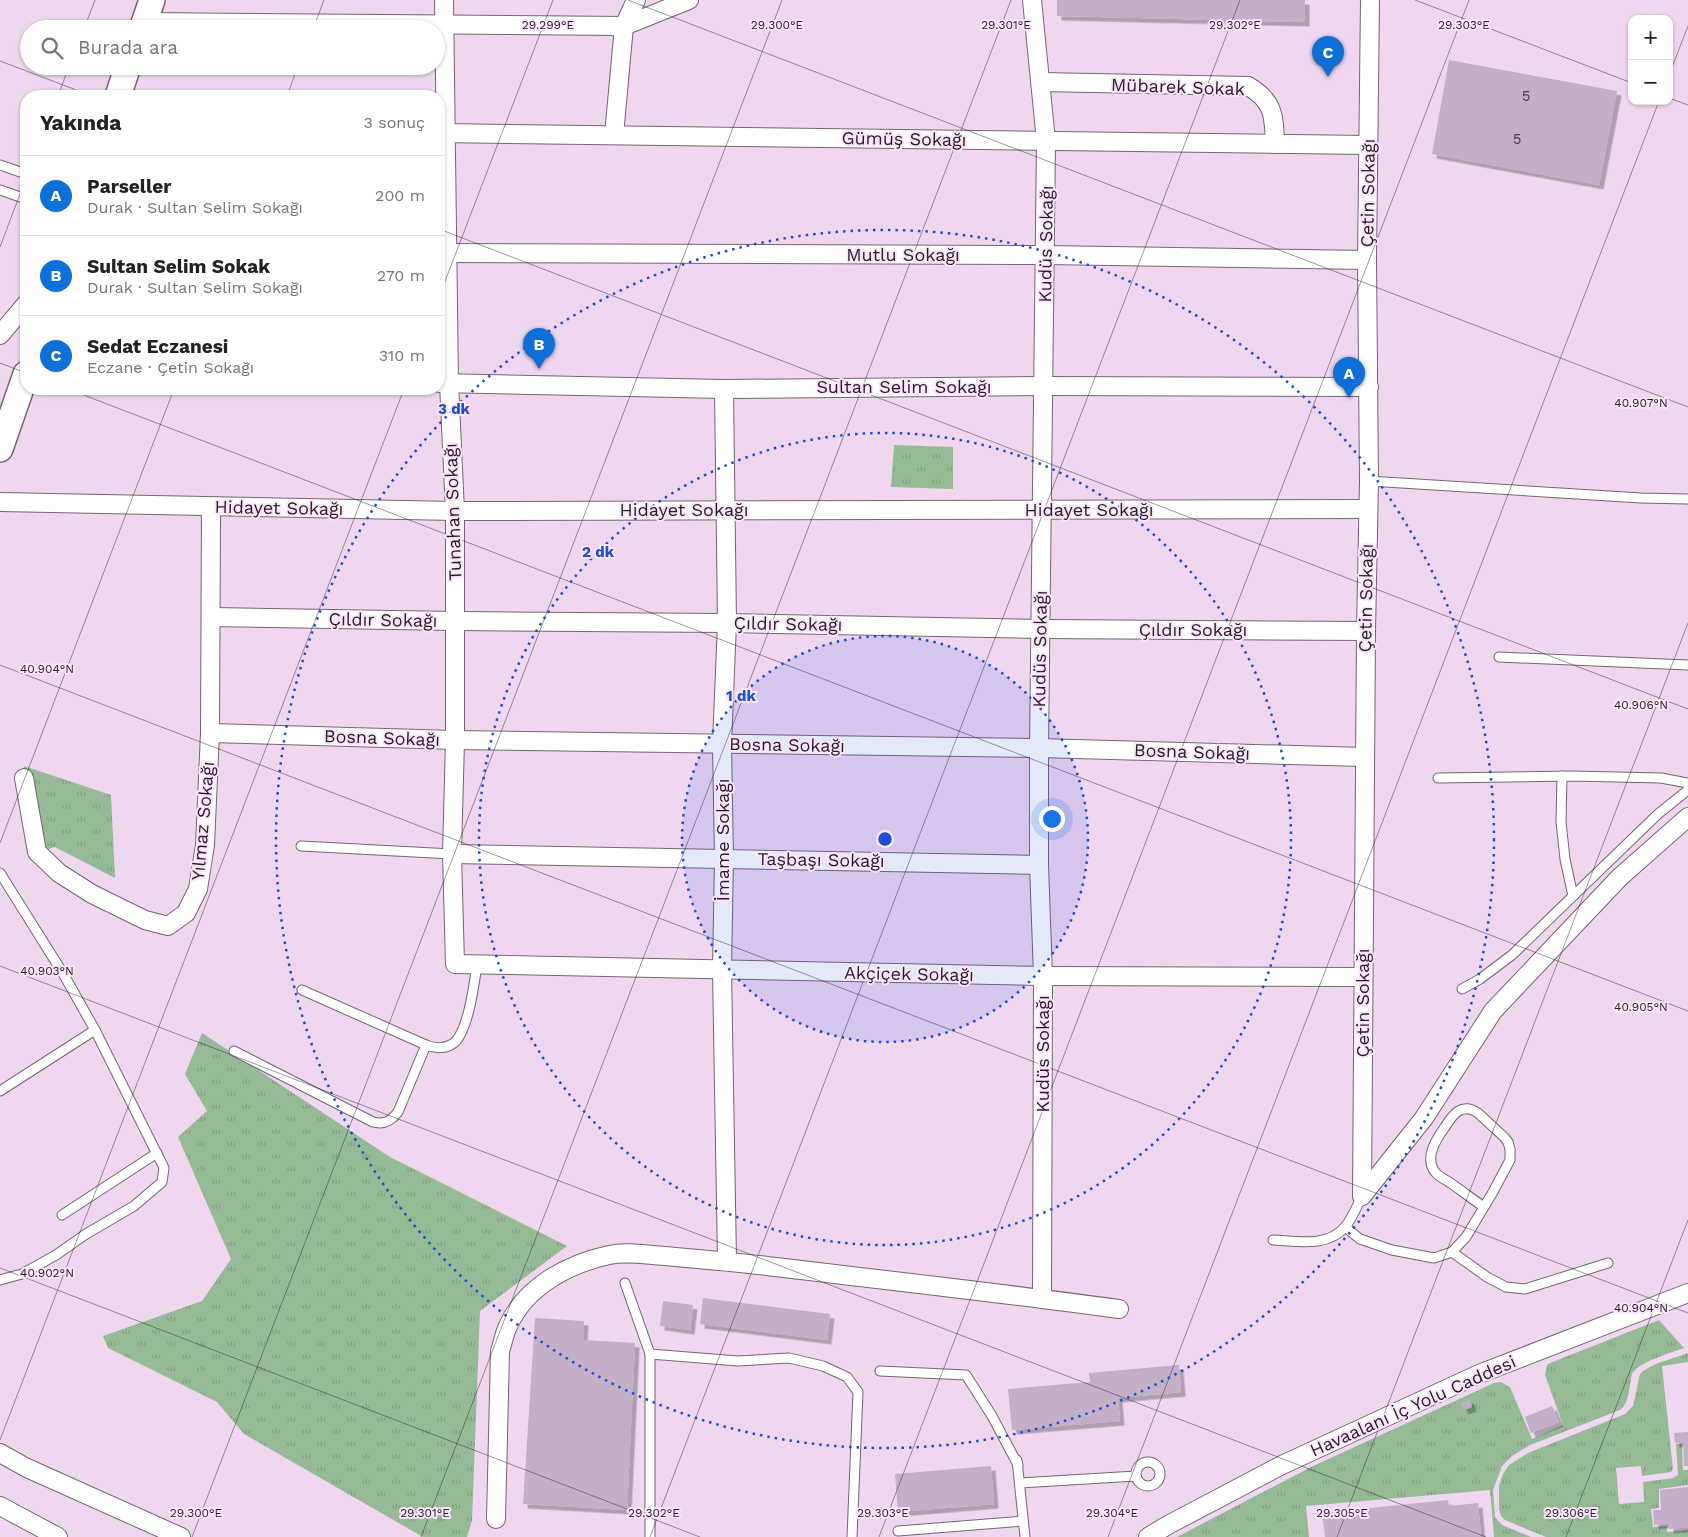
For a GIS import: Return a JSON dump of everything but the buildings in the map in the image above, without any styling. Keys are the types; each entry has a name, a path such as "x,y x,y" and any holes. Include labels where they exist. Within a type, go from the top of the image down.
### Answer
{"street":[{"name":"Tunahan Sokağı","path":"444,0 445,20"},
{"path":"614,135 624,26 636,0"},
{"path":"445,25 624,26 689,0"},
{"name":"Kudüs Sokağı","path":"1032,0 1046,141 1039,748 1039,865 1043,976 1042,1299"},
{"name":"Çetin Sokağı","path":"1362,1196 1366,631 1369,481 1367,260 1370,0"},
{"path":"146,17 258,20"},
{"path":"120,90 125,75"},
{"name":"Tunahan Sokağı","path":"443,90 444,75"},
{"name":"Mübarek Sokak","path":"1041,82 1248,86 1260,94 1270,106 1274,122 1275,144"},
{"name":"Gümüş Sokağı","path":"445,133 1368,145"},
{"name":"Mutlu Sokağı","path":"445,253 1046,255 1367,260"},
{"path":"0,335 20,311"},
{"name":"Sultan Selim Sokağı","path":"445,383 724,388 1044,386 1369,387"},
{"name":"İmame Sokağı","path":"724,388 727,623 722,744 724,858 722,970 727,1262"},
{"path":"0,449 20,393"},
{"name":"Tunahan Sokağı","path":"445,395 455,511 455,740 452,854 455,964"},
{"name":"Hidayet Sokağı","path":"0,502 455,511 1368,509"},
{"name":"Yılmaz Sokağı","path":"24,778 37,852 59,873 92,894 145,920 168,926 186,913 198,889 205,845 210,733 211,507"},
{"name":"Çıldır Sokağı","path":"211,617 1041,629 1366,631"},
{"name":"Bosna Sokağı","path":"210,733 455,740 1039,748 1365,757"},
{"path":"1362,1196 1424,1118 1493,1012 1620,877 1688,817"},
{"name":"Taşbaşı Sokağı","path":"452,854 1039,865"},
{"name":"Akçiçek Sokağı","path":"455,964 1043,976 1364,977"},
{"path":"496,1519 500,1351 507,1327 518,1308 534,1290 552,1277 570,1268 611,1254 727,1262 1119,1309"},
{"name":"Havaalanı İç Yolu Caddesi","path":"1148,1537 1291,1460 1479,1374 1688,1294"},
{"path":"0,1453 144,1528 181,1537"},
{"path":"0,1506 58,1537"}],"lane":[{"path":"0,165 20,172"},
{"path":"0,190 20,196"},
{"path":"1369,481 1641,498 1688,499"},
{"path":"1499,657 1688,664"},
{"path":"1438,778 1562,776 1660,778 1688,783"},
{"path":"1562,776 1561,822 1565,859 1573,896"},
{"path":"1462,989 1480,979 1512,955 1658,814 1688,790"},
{"path":"301,846 452,854"},
{"path":"0,873 64,975 95,1030 164,1168 162,1182 134,1206 22,1274 0,1280"},
{"path":"302,990 426,1045 436,1048 443,1047 456,1041 463,1029 477,964"},
{"path":"0,1091 95,1030"},
{"path":"234,1051 373,1122 383,1123 394,1118 398,1112 426,1045"},
{"path":"1345,1227 1360,1239 1392,1250 1434,1258 1452,1252 1466,1236 1484,1207 1510,1160 1510,1149 1504,1136 1474,1110 1464,1108 1453,1114 1436,1140 1431,1159 1436,1173 1484,1207"},
{"path":"62,1216 157,1153"},
{"path":"1273,1240 1314,1242 1325,1239 1345,1227 1362,1196"},
{"path":"1452,1252 1487,1277 1506,1287 1525,1289 1608,1263"},
{"path":"625,1283 650,1354 650,1537"},
{"path":"650,1354 738,1361 789,1358 823,1366 847,1377 858,1392 852,1537"},
{"path":"880,1370 966,1375 992,1416 1018,1465"},
{"path":"1016,1451 1025,1537"},
{"path":"1020,1483 1136,1476"},
{"path":"898,1531 1023,1521"}],"green space":[{"path":"894,445 953,447 953,489 891,487"},
{"path":"24,766 111,795 115,878 55,847 42,851"},
{"path":"202,1033 390,1157 567,1246 480,1311 472,1521 467,1537 423,1537 244,1434 217,1402 108,1348 103,1336 202,1301 231,1259 178,1137 207,1111 185,1074"},
{"path":"1659,1320 1684,1348 1655,1358 1635,1370 1632,1374 1626,1403 1620,1410 1530,1445 1512,1456 1502,1466 1493,1490 1495,1517 1502,1525 1531,1537 1494,1537 1490,1490 1306,1506 1309,1537 1177,1537 1311,1467 1494,1383 1501,1382 1510,1387 1532,1439 1563,1425 1545,1375 1547,1365"},
{"path":"1688,1353 1688,1362 1662,1366 1673,1469 1671,1472 1642,1476 1641,1466 1616,1468 1619,1504 1644,1502 1643,1482 1673,1478 1678,1475 1676,1444 1682,1444 1683,1470 1688,1470 1688,1485 1659,1489 1659,1508 1651,1509 1653,1527 1667,1526 1667,1532 1688,1530 1688,1537 1546,1537 1505,1520 1501,1516 1499,1509 1499,1486 1503,1474 1509,1465 1528,1453 1625,1414 1633,1406 1640,1374 1656,1364"}],"place":[{"name":"Sedat Eczanesi","path":"1328,77"},
{"name":"Sultan Selim Sokak","path":"539,369"},
{"name":"Parseller","path":"1349,398"}]}
